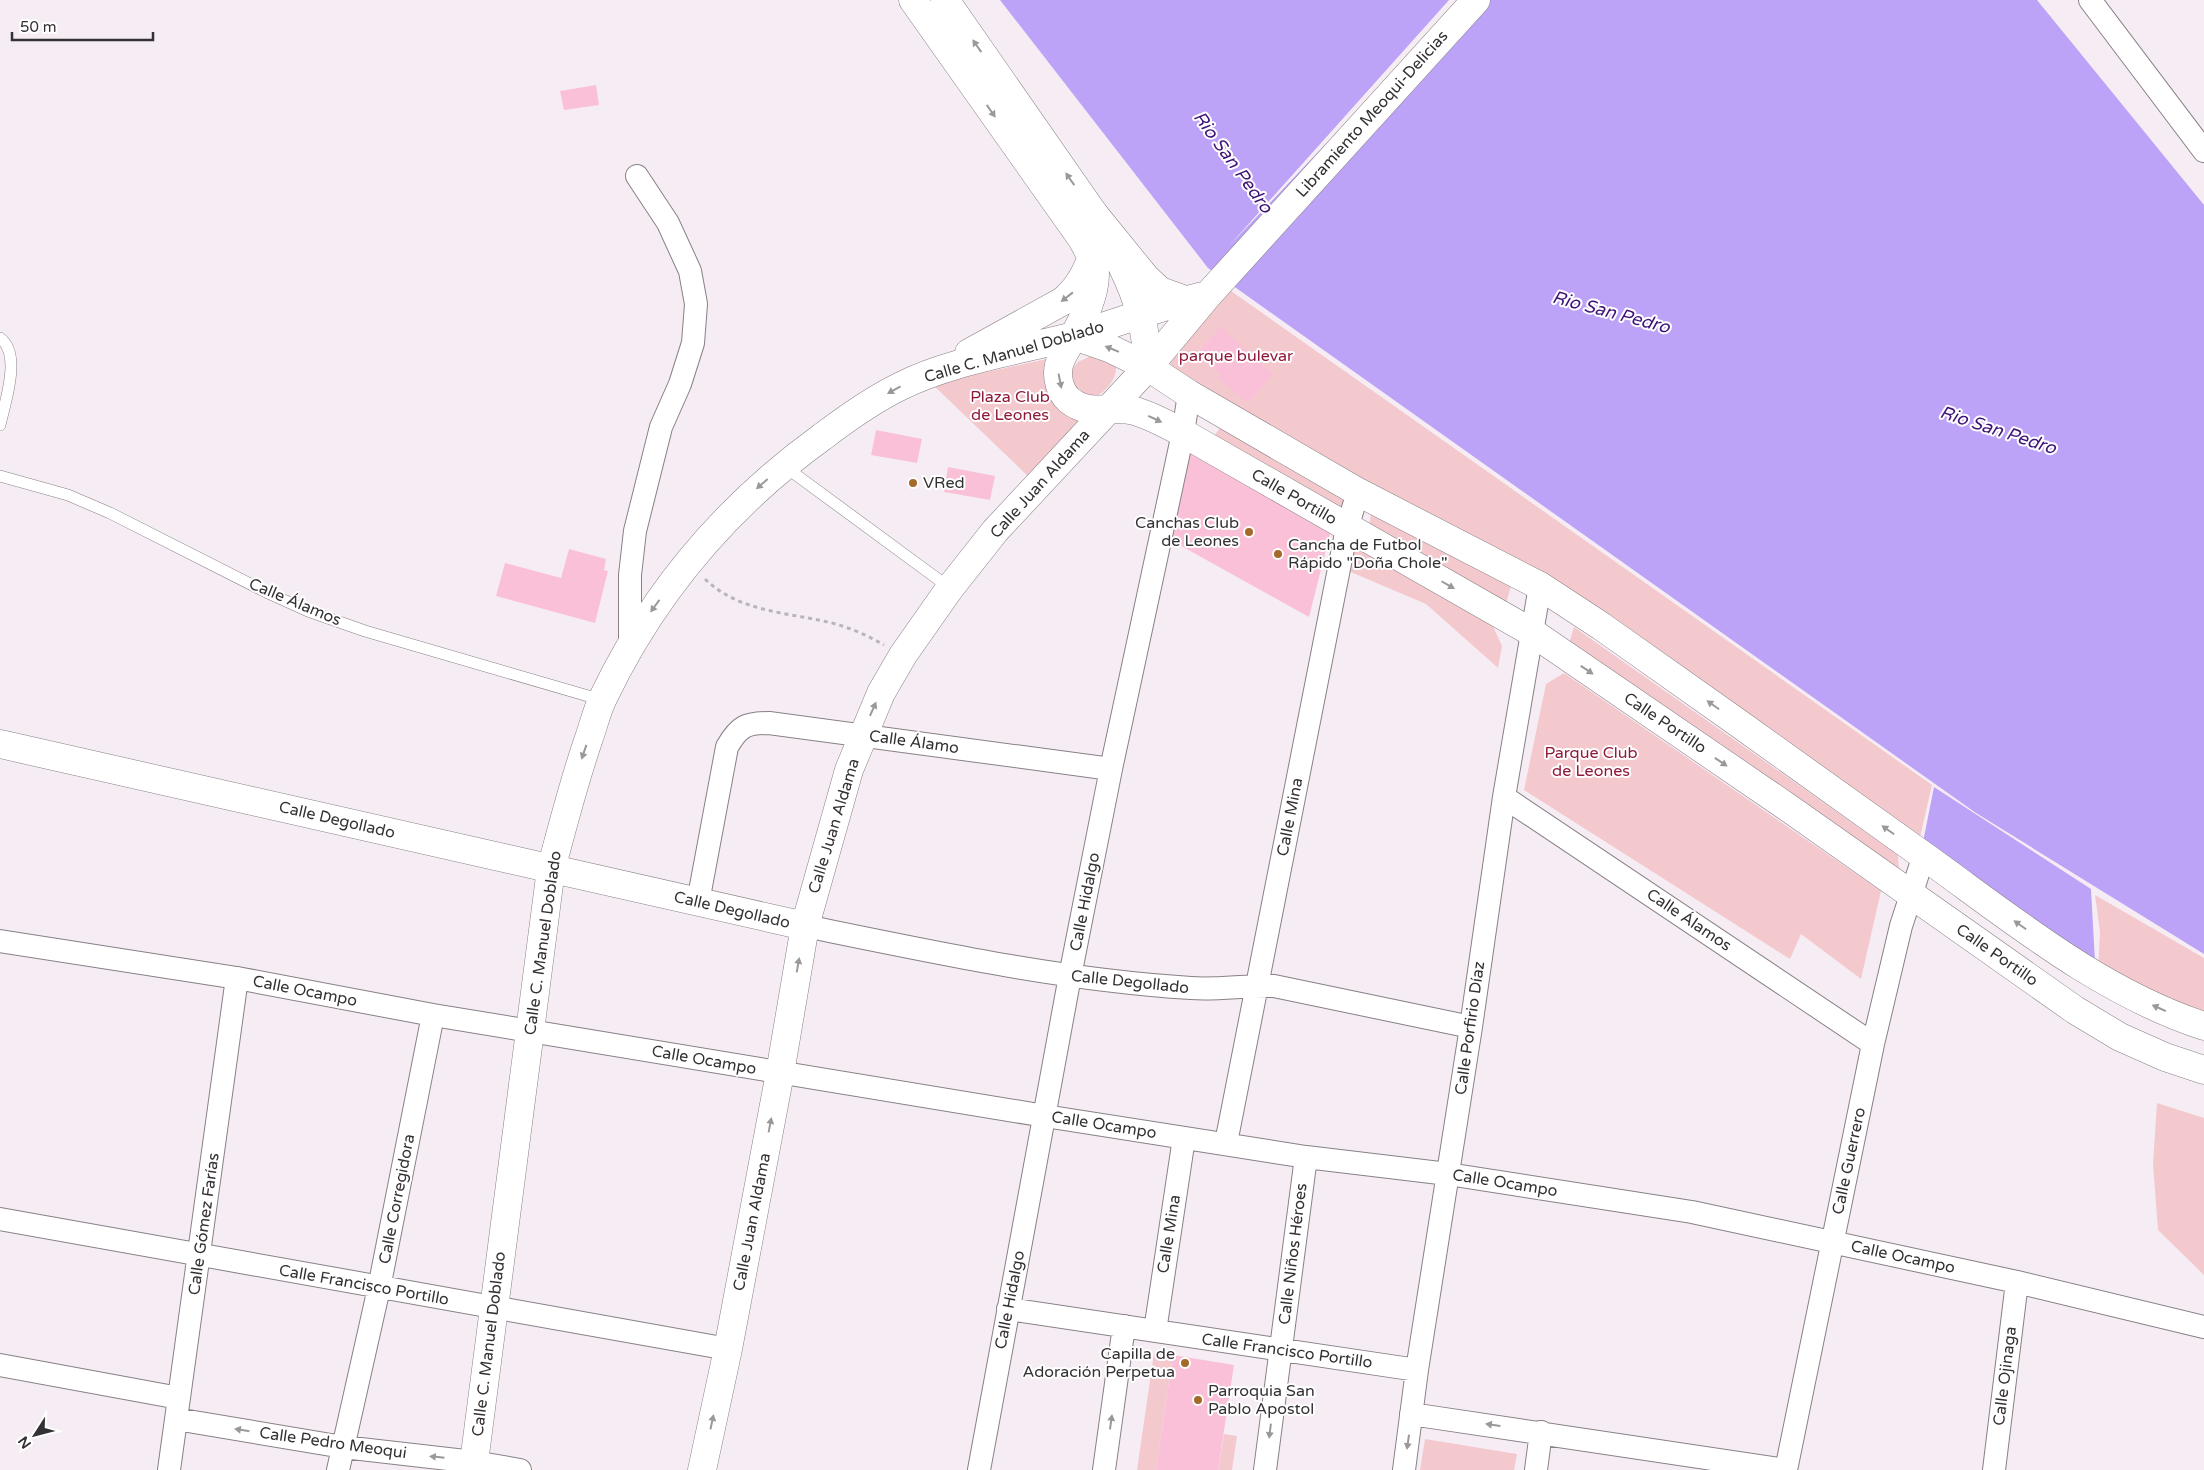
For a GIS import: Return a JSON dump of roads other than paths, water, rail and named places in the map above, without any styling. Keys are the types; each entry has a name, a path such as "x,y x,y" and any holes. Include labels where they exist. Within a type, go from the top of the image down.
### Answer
{"main road":[{"path":"913,0 1082,239 1092,257 1084,277 1075,291 1063,301 936,372"},
{"path":"945,0 1094,214 1146,278 1160,291 1202,295"},
{"name":"Libramiento Meoqui-Delicias","path":"1202,295 1476,0"},
{"path":"1094,214 1108,238 1136,300 1146,339 1148,366"},
{"name":"Calle Portillo","path":"1092,257 1095,273 1094,288 1087,309 1059,365 1058,374 1062,391 1067,399 1077,406 1088,410 1121,409 1134,411 1183,433 1533,633 1790,809 2075,1010 2120,1037 2165,1057 2204,1070"},
{"name":"Calle C. Manuel Doblado","path":"473,1466 551,869 575,779 602,700 651,612 688,563 753,491 783,465 860,409 902,386 936,372 1074,336 1202,295"},
{"name":"Calle Juan Aldama","path":"702,1470 728,1349 780,1073 805,926 835,814 862,735 881,693 903,655 950,588 995,531 1148,366 1202,295"},
{"path":"1074,336 1109,348 1148,366 1189,394 1358,492 1540,586 1601,626 2018,924 2106,982 2156,1008 2204,1026"},
{"name":"Calle Degollado","path":"0,744 805,926"}],"street":[{"path":"2090,0 2204,150"},
{"path":"630,648 630,575 635,530 661,427 680,384 693,343 696,304 690,272 668,223 637,176"},
{"name":"Calle Hidalgo","path":"979,1470 1070,976 1183,433 1189,394"},
{"name":"Calle Mina","path":"1226,1143 1347,528 1358,492"},
{"name":"Calle Porfirio Díaz","path":"1404,1470 1417,1370 1471,1027 1504,796 1540,586"},
{"name":"Calle Álamo","path":"698,902 727,747 733,736 742,727 751,723 769,723 1112,769"},
{"name":"Calle Álamos","path":"1504,796 1873,1044"},
{"name":"Calle Guerrero","path":"1786,1470 1873,1044 1910,895 1924,856"},
{"name":"Calle Degollado","path":"805,926 1003,966 1070,976 1207,989 1234,989 1257,986 1290,989 1471,1027"},
{"name":"Calle Ocampo","path":"0,941 237,978 433,1015 1045,1116 1306,1157 1448,1174 1692,1212 2016,1282 2204,1327"},
{"name":"Calle Gómez Farías","path":"169,1470 237,978"},
{"name":"Calle Corregidora","path":"338,1470 379,1288 433,1015"},
{"name":"Calle Mina","path":"1155,1331 1184,1138"},
{"name":"Calle Niños Héroes","path":"1265,1470 1306,1157"},
{"name":"Calle Francisco Portillo","path":"0,1219 728,1349"},
{"name":"Calle Ojinaga","path":"1994,1470 2016,1282"},
{"name":"Calle Francisco Portillo","path":"1008,1309 1417,1370"},
{"path":"1104,1470 1124,1326"},
{"name":"Calle Pedro Meoqui","path":"0,1365 177,1409 343,1447 473,1466 520,1470"},
{"path":"1411,1414 1786,1470"},
{"path":"1536,1470 1541,1432"}],"lane":[{"path":"0,425 11,370 10,353 2,339"},
{"path":"783,465 950,588"},
{"name":"Calle Álamos","path":"0,476 68,495 110,512 266,592 308,611 365,631 602,700"}],"water":[{"name":"Rio San Pedro","path":"1000,0 1449,0 1228,247 1462,0 2037,0 2204,205 2204,954 1976,813 1208,268"},
{"path":"1934,787 2091,889 2095,962 1923,842"}],"place":[{"name":"VRed","path":"913,483"},
{"name":"Canchas Club de Leones","path":"1249,532"},
{"name":"Cancha de Futbol Rápido \"Doña Chole\"","path":"1278,554"},
{"name":"Capilla de Adoración Perpetua","path":"1185,1363"},
{"name":"Parroquia San Pablo Apostol","path":"1198,1400"}],"park label":[{"name":"parque bulevar","path":"1236,356"},
{"name":"Plaza Club de Leones","path":"1010,406"},
{"name":"Parque Club de Leones","path":"1591,762"}]}
